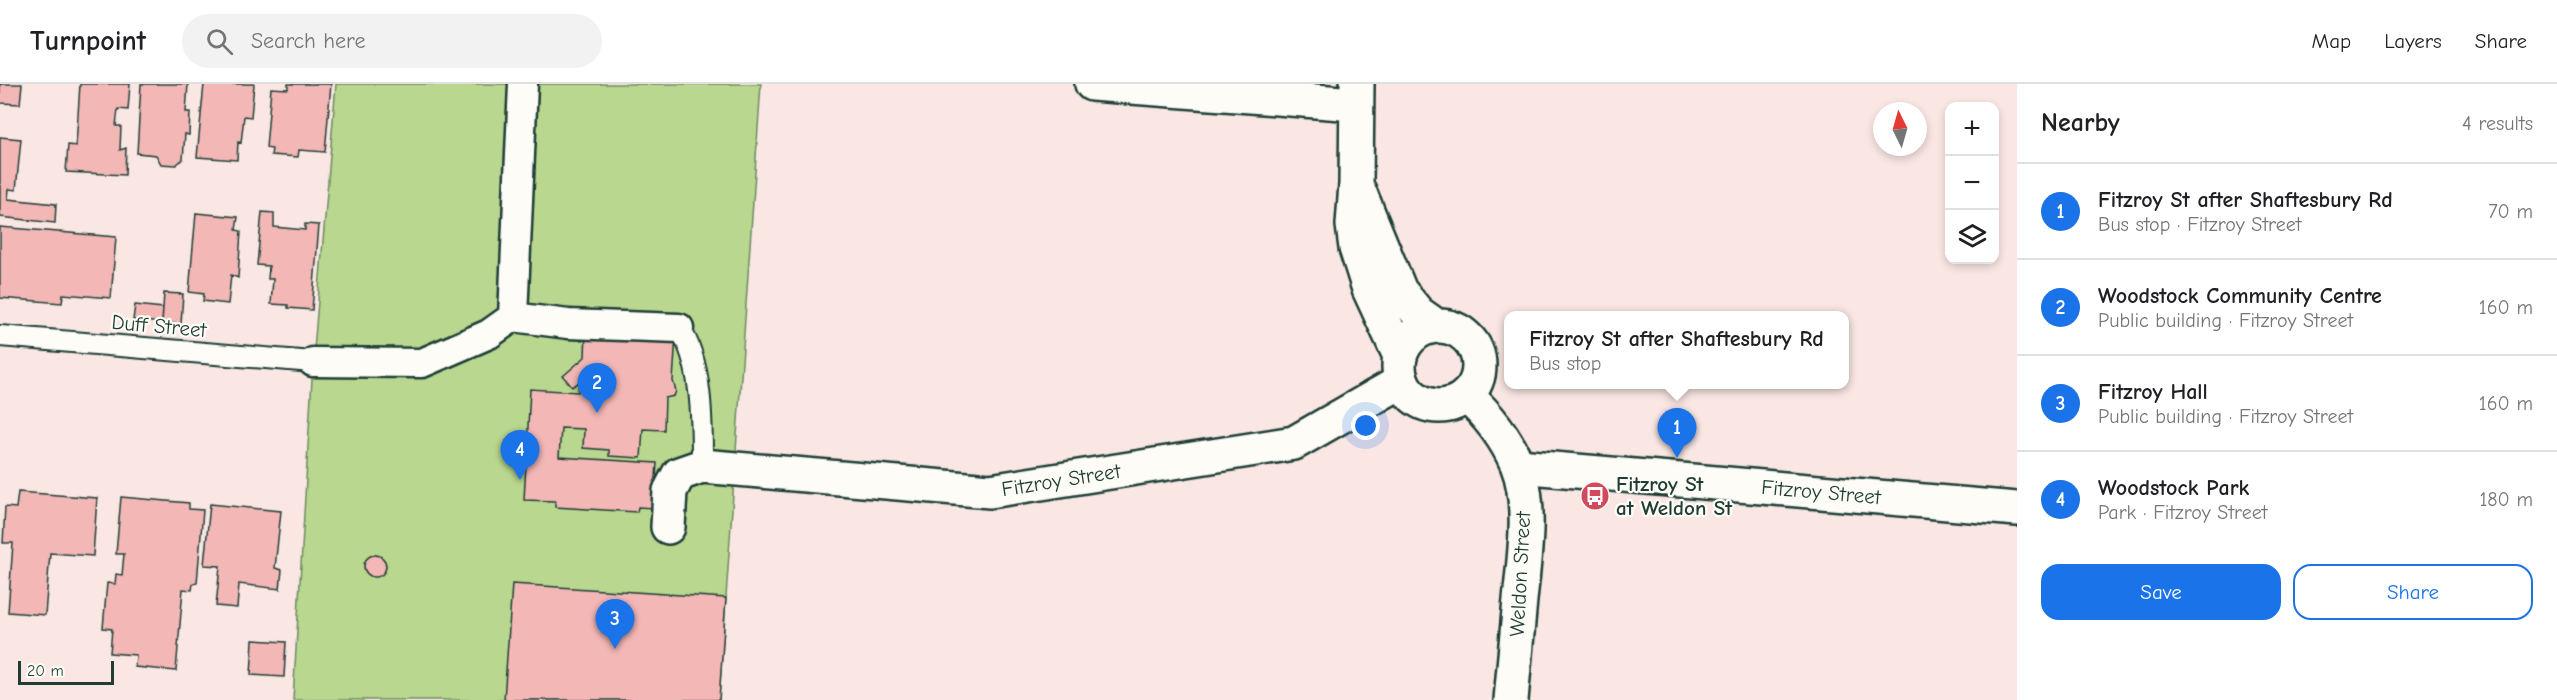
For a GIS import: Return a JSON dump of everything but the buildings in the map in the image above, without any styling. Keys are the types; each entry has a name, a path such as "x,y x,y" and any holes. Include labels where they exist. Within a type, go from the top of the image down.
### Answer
{"street":[{"path":"513,317 523,84"},
{"path":"1092,84 1356,94 1356,184 1353,225 1356,248 1369,289 1409,392 1418,400 1430,405 1456,402 1474,386 1479,362 1475,350 1469,339 1460,332 1435,325 1418,313 1396,285 1372,219 1356,184"},
{"path":"313,362 422,363 489,334 513,317 568,324 679,328"},
{"path":"1401,369 1413,335 1435,325"},
{"name":"Fitzroy Street","path":"702,466 990,491 1294,443 1401,369"},
{"name":"Weldon Street","path":"1466,395 1504,437 1518,466 1524,498 1525,547 1511,700"},
{"path":"668,527 670,491 679,474 702,466"},
{"name":"Fitzroy Street","path":"1518,466 2017,509"}],"lane":[{"path":"679,328 689,341 702,411 702,466"},
{"name":"Duff Street","path":"0,336 313,362"}],"green space":[{"path":"336,84 761,84 719,700 293,700 313,362"}],"place":[{"name":"Woodstock Community Centre","path":"597,413"},
{"name":"Fitzroy St after Shaftesbury Rd","path":"1677,458"},
{"name":"Woodstock Park","path":"520,480"},
{"name":"Fitzroy St at Weldon St","path":"1595,496"},
{"name":"Fitzroy Hall","path":"615,649"}]}
